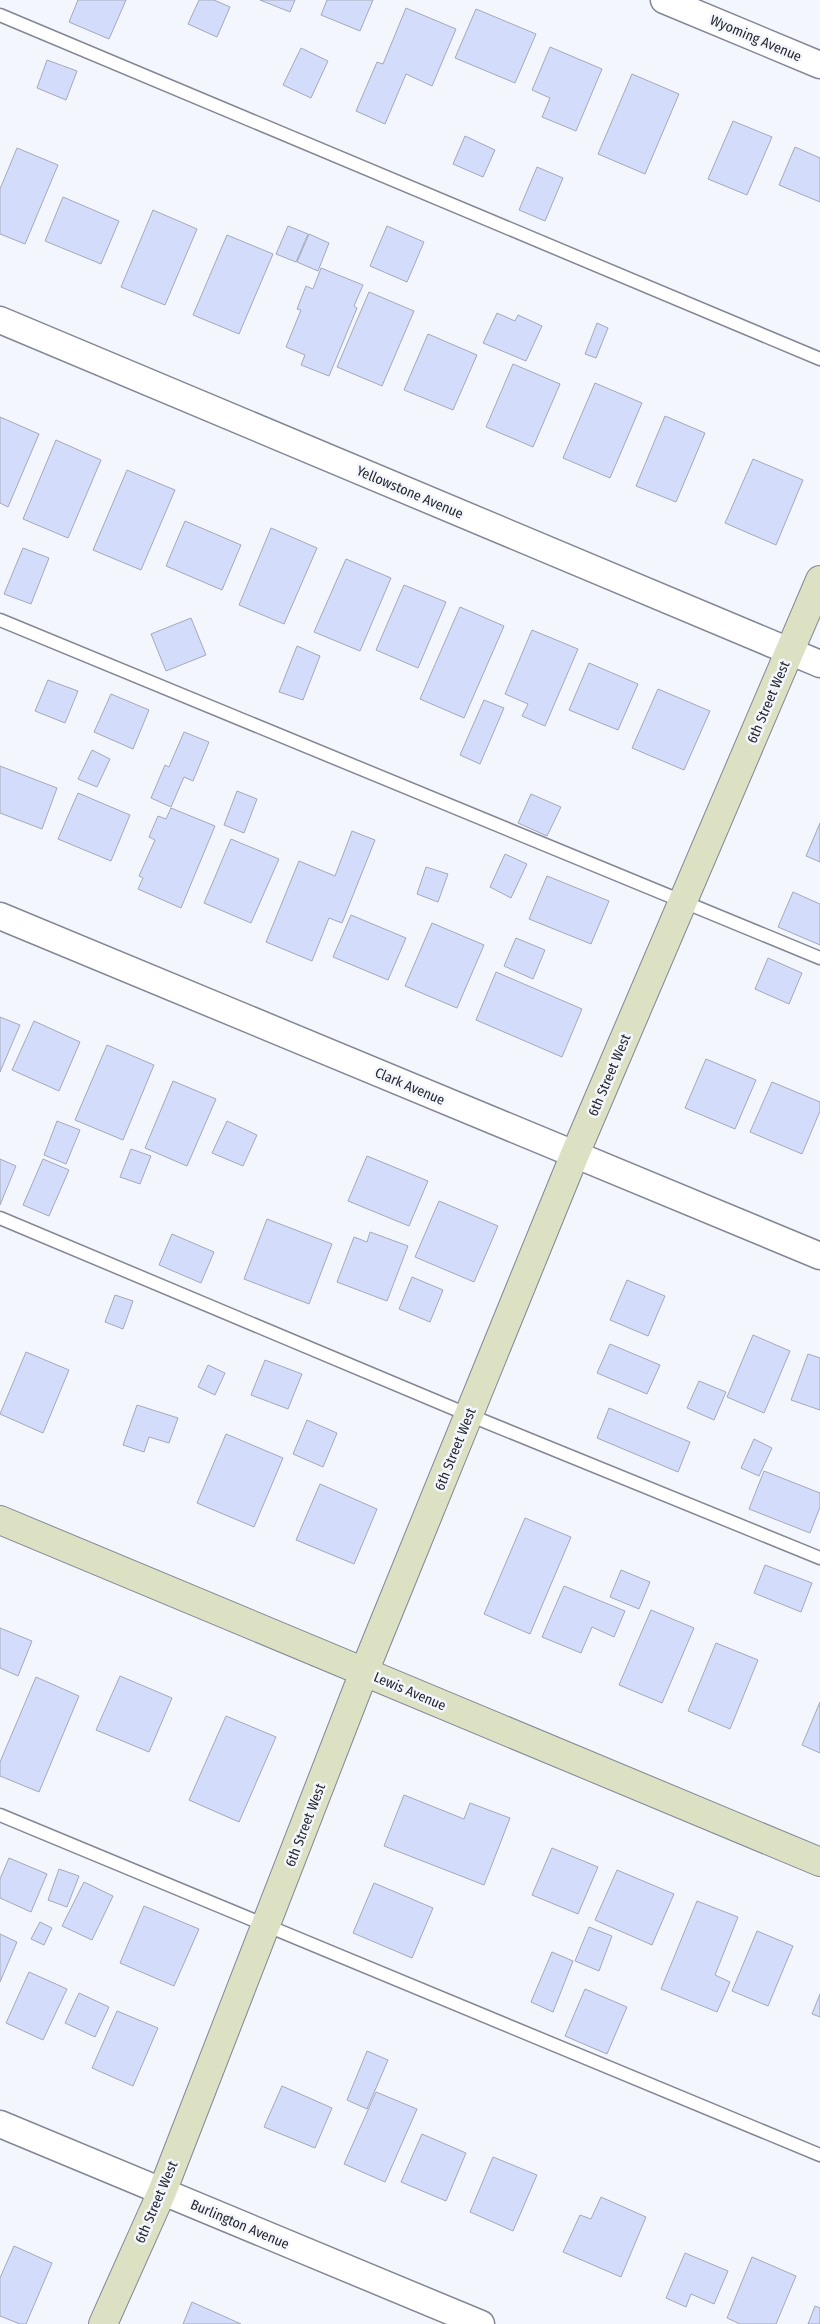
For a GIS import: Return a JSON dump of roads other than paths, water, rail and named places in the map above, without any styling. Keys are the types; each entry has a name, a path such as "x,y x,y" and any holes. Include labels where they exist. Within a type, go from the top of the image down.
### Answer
{"street":[{"name":"Wyoming Avenue","path":"664,0 820,65"},
{"name":"Yellowstone Avenue","path":"0,320 820,664"},
{"name":"6th Street West","path":"103,2324 162,2192 364,1672 575,1154 820,580"},
{"name":"Clark Avenue","path":"0,916 820,1256"},
{"name":"Lewis Avenue","path":"0,1520 820,1862"},
{"name":"Burlington Avenue","path":"0,2124 481,2324"}],"lane":[{"path":"0,15 820,359"},
{"path":"0,620 820,958"},
{"path":"0,1218 469,1415 820,1558"},
{"path":"0,1815 820,2155"}]}
